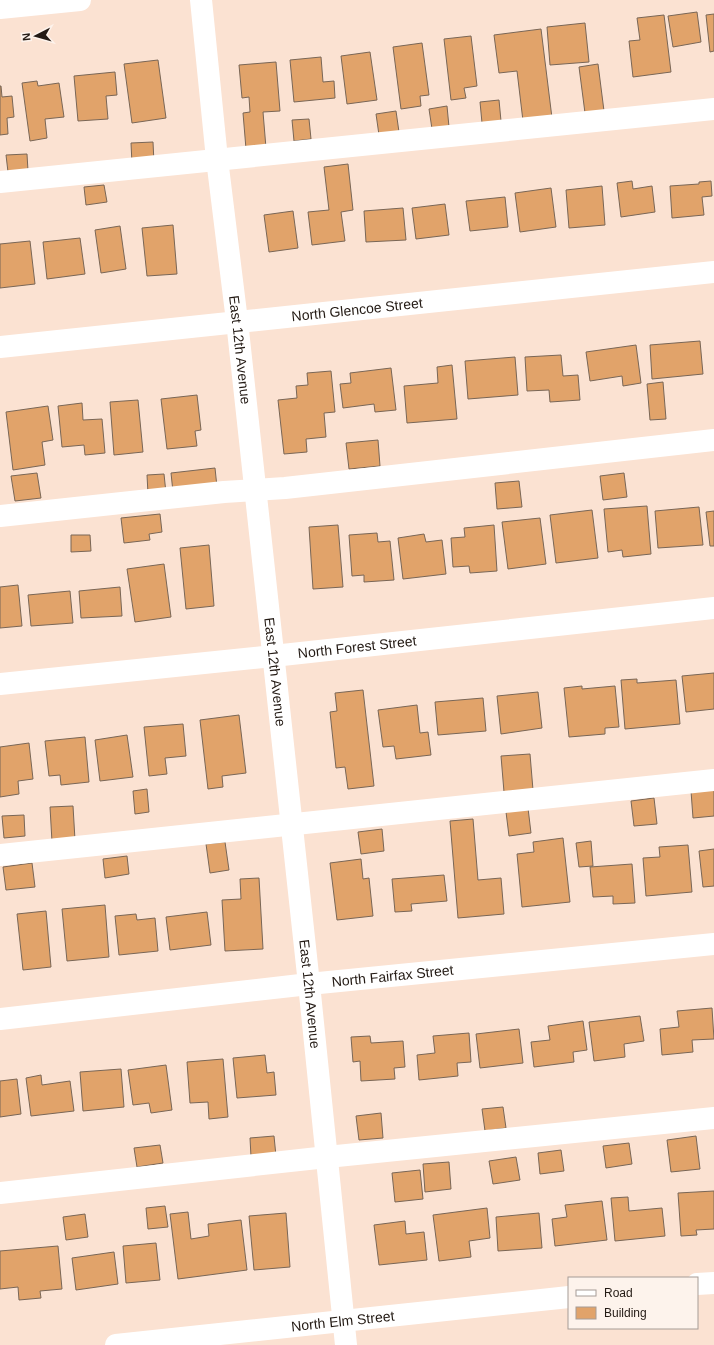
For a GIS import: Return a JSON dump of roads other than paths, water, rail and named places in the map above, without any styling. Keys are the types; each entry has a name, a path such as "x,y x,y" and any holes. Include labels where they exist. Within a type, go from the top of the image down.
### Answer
{"street":[{"path":"0,8 80,0"},
{"name":"East 12th Avenue","path":"201,0 292,824 346,1345"},
{"path":"0,182 714,109"},
{"name":"North Glencoe Street","path":"0,347 714,272"},
{"path":"0,516 224,492 285,488 714,440"},
{"name":"North Forest Street","path":"0,684 714,608"},
{"path":"0,855 714,780"},
{"name":"North Fairfax Street","path":"0,1019 309,984 714,944"},
{"path":"0,1193 327,1157 714,1118"},
{"path":"698,1284 714,1282"},
{"name":"North Elm Street","path":"116,1345 568,1297"}]}
